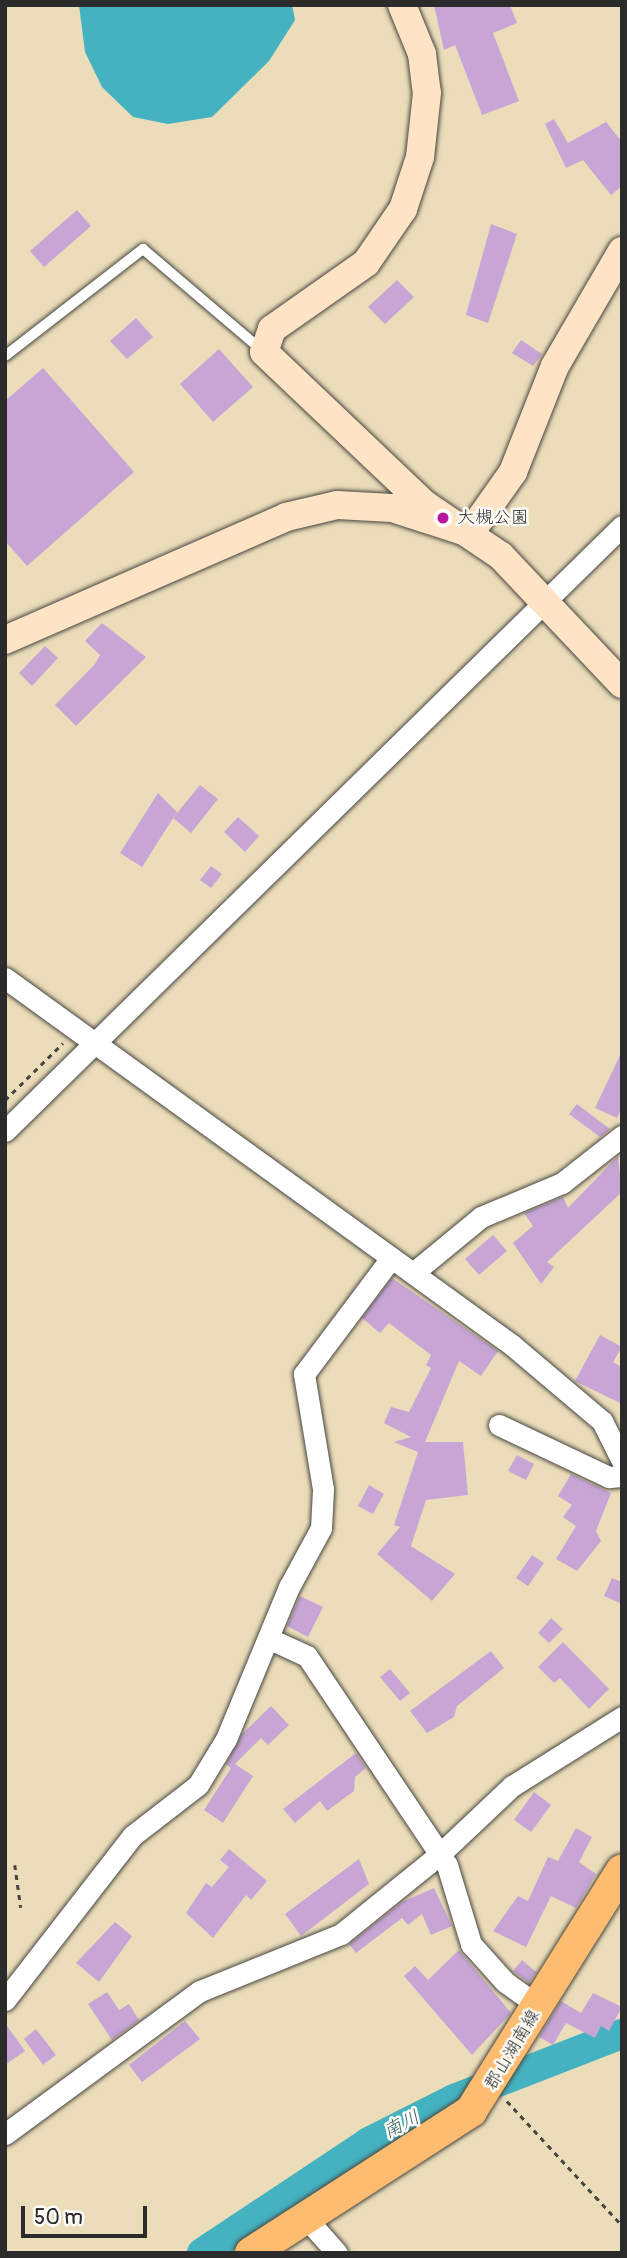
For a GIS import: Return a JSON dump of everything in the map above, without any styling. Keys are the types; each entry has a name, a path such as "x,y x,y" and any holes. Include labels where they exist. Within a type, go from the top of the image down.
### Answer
{"main road":[{"name":"郡山湖南線","path":"251,2253 471,2111 491,2087 622,1870"}],"street":[{"path":"401,5 422,54 428,93 421,157 403,209 366,263 272,329 264,352 424,504 470,533 546,600 622,684"},
{"path":"470,533 513,472 555,366 622,251"},
{"path":"5,640 286,517 337,505 391,508 470,533"},
{"path":"5,1131 622,526"},
{"path":"5,978 98,1040 238,1152 413,1273 578,1399 602,1422 622,1461"},
{"path":"413,1273 481,1217 562,1183 622,1136"},
{"path":"5,2000 132,1836 205,1775 270,1639 289,1587 317,1541 324,1511 304,1374 391,1258"},
{"path":"499,1425 608,1477 622,1476"},
{"path":"270,1639 307,1656 440,1854 471,1944 505,1982 540,2007"},
{"path":"5,2134 200,1991 341,1934 440,1854 512,1786 622,1717"},
{"path":"305,2217 337,2253"}],"lane":[{"path":"5,356 143,250 264,352"}],"path":[{"path":"5,1100 79,1027"},
{"path":"15,1865 21,1908"},
{"path":"491,2087 622,2225"}],"water":[{"path":"79,5 292,5 295,20 269,61 212,117 168,124 133,117 102,87 85,52"}],"building":[{"path":"434,5 510,5 517,23 493,33 519,101 482,115 455,45 444,50"},
{"path":"554,119 568,143 606,122 622,142 622,186 611,195 583,160 566,168 545,124"},
{"path":"77,210 91,226 44,267 30,251"},
{"path":"491,224 517,234 488,323 466,315"},
{"path":"397,280 414,297 385,324 368,307"},
{"path":"136,318 153,337 127,359 110,341"},
{"path":"521,340 542,354 533,366 512,353"},
{"path":"219,349 253,387 213,422 180,384"},
{"path":"43,368 134,472 27,566 5,541 5,401"},
{"path":"102,623 146,657 76,726 55,705 95,664 100,655 85,641"},
{"path":"45,646 58,658 32,686 19,673"},
{"path":"200,785 218,799 191,833 173,818"},
{"path":"158,793 177,812 142,867 120,853"},
{"path":"238,817 259,836 245,852 224,832"},
{"path":"211,866 222,874 211,888 200,880"},
{"path":"622,1051 622,1108 617,1118 595,1108"},
{"path":"577,1104 610,1129 600,1137 569,1114"},
{"path":"618,1156 622,1192 547,1262 554,1267 541,1284 513,1243 533,1226 524,1213 563,1197 568,1208"},
{"path":"493,1235 507,1251 479,1275 465,1259"},
{"path":"392,1278 498,1351 481,1376 459,1361 425,1442 463,1442 468,1495 426,1500 411,1546 455,1574 432,1601 377,1554 400,1527 394,1525 418,1452 394,1442 411,1437 384,1423 391,1407 409,1412 431,1368 426,1365 431,1355 389,1323 380,1333 362,1318"},
{"path":"600,1335 622,1347 613,1362 622,1367 622,1404 575,1381"},
{"path":"517,1455 534,1464 526,1480 508,1471"},
{"path":"571,1474 611,1493 596,1531 601,1541 577,1571 556,1559 576,1526 563,1517 572,1505 558,1496"},
{"path":"369,1485 384,1494 373,1514 358,1506"},
{"path":"532,1555 544,1563 528,1586 516,1578"},
{"path":"612,1578 622,1582 622,1604 604,1596"},
{"path":"300,1596 323,1607 308,1637 287,1626"},
{"path":"551,1618 563,1629 549,1643 538,1633"},
{"path":"563,1642 609,1689 589,1709 560,1678 554,1683 538,1667"},
{"path":"491,1651 504,1668 457,1706 454,1717 427,1733 410,1711"},
{"path":"390,1669 410,1693 400,1701 380,1677"},
{"path":"271,1706 289,1725 268,1745 261,1738 235,1764 253,1776 223,1823 204,1810 231,1768 226,1764 242,1734"},
{"path":"356,1753 366,1768 355,1777 354,1791 327,1811 320,1801 295,1823 283,1809"},
{"path":"534,1792 551,1805 531,1832 514,1820"},
{"path":"576,1828 592,1837 579,1862 596,1874 576,1908 551,1896 526,1947 493,1931 518,1896 528,1901 548,1857 558,1861"},
{"path":"229,1849 267,1881 251,1900 246,1895 213,1938 186,1913 206,1883 212,1887 229,1867 220,1860"},
{"path":"359,1859 369,1884 301,1936 285,1914"},
{"path":"434,1888 452,1926 431,1935 422,1914 408,1925 402,1918 356,1953 349,1944 402,1902"},
{"path":"115,1922 132,1936 99,1982 76,1963"},
{"path":"459,1950 511,2013 472,2055 404,1976 415,1966 428,1980"},
{"path":"522,1960 536,1972 529,1983 513,1971"},
{"path":"107,1992 119,2010 129,2004 139,2020 112,2040 88,2004"},
{"path":"593,1993 622,2007 609,2031 601,2026 595,2038 566,2023 553,2045 539,2037 561,2001 581,2013"},
{"path":"185,2021 200,2039 142,2082 129,2065"},
{"path":"5,2023 25,2051 5,2065"},
{"path":"36,2029 56,2055 43,2065 24,2039"}],"waterway":[{"name":"南川","path":"202,2253 369,2142 454,2099 622,2034"}],"place":[{"name":"大槻公園","path":"443,518"}]}
